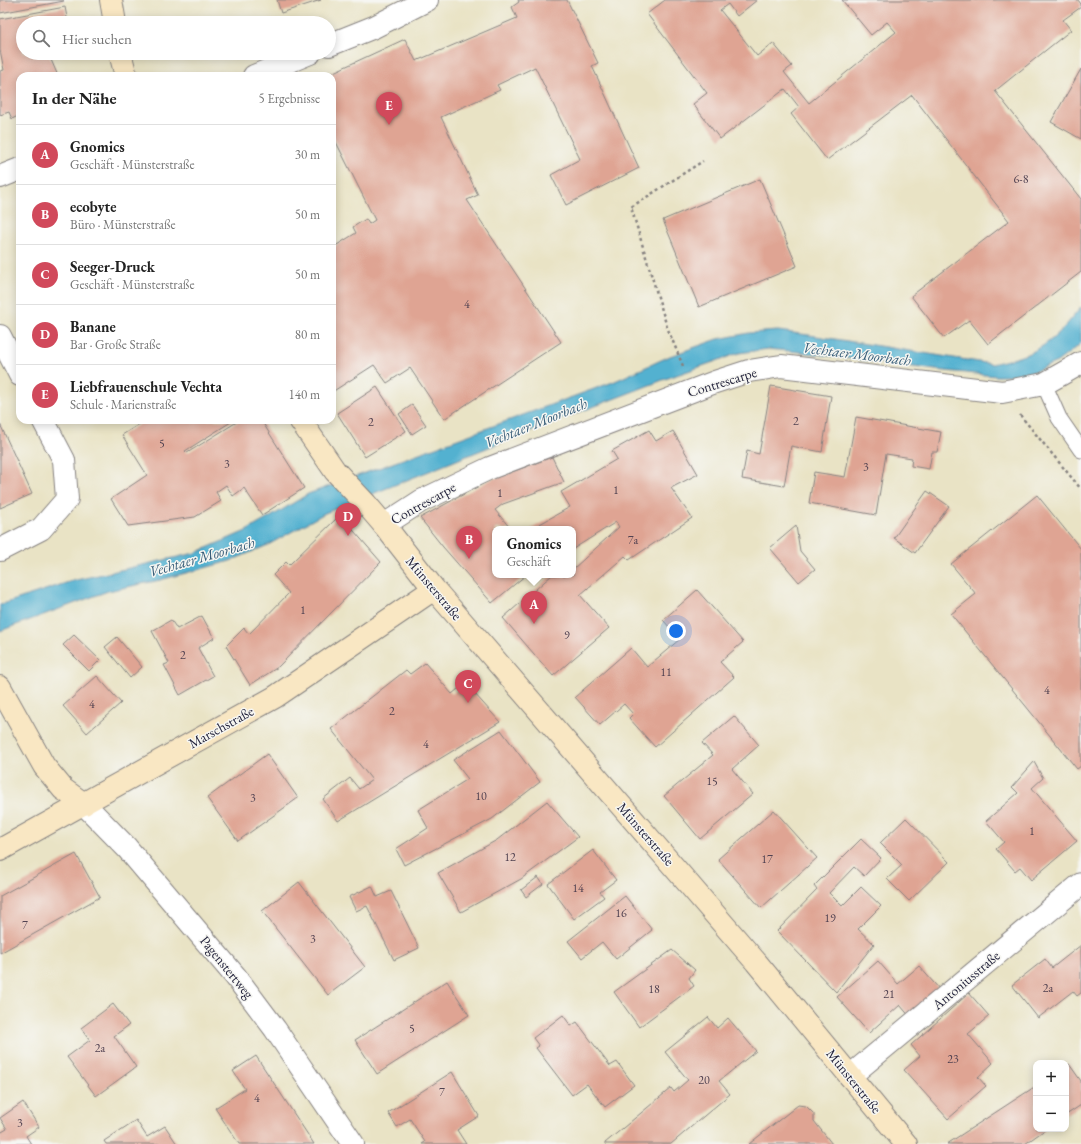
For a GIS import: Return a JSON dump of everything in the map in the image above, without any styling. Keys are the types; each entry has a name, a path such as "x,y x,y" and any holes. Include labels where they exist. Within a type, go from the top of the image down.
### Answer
{"street":[{"path":"111,0 114,16"},
{"path":"336,42 374,27 427,0"},
{"path":"122,60 125,72"},
{"path":"264,72 293,60"},
{"path":"0,177 16,171"},
{"path":"0,336 16,367"},
{"name":"Contrescarpe","path":"384,525 421,501 490,468 714,382 749,371 781,366 1002,392 1044,384 1081,363"},
{"path":"0,550 41,529 67,499 64,460 45,424"},
{"name":"Münsterstraße","path":"303,424 335,471 384,525 434,589 750,956 906,1144"},
{"name":"Marschstraße","path":"0,850 275,697 434,589"},
{"path":"0,687 44,766 63,789 84,804"},
{"name":"Pagenstertweg","path":"84,804 127,848 236,978 275,1029 353,1144"},
{"name":"Antoniusstraße","path":"850,1076 1081,884"}],"lane":[{"path":"1044,384 1059,418 1081,450"}],"path":[{"path":"685,370 667,327 631,207 703,161"},
{"path":"1002,392 1081,489"}],"water":[{"name":"Vechtaer Moorbach","path":"1081,307 1081,343 1057,362 1023,376 996,376 936,370 768,349 739,353 668,378 494,445 325,513 268,545 230,561 160,580 108,591 0,631 0,605 72,581 195,553 246,531 308,494 613,382 670,356 718,339 749,333 778,331 992,364 1019,357 1039,349 1068,323"}],"building":[{"path":"0,0 63,0 64,1 0,13"},
{"path":"277,0 321,0 281,13"},
{"path":"518,0 567,0 598,63 592,66 639,168 566,205 551,175 580,159 535,67 497,85 500,90 441,117 478,195 467,200 561,342 444,419 410,368 387,383 374,365 336,389 336,246 356,233 353,227 366,219 369,224 375,220 336,142 336,72 334,72 405,39 416,61 517,18 512,7 519,2"},
{"path":"665,0 757,0 737,16 728,4 720,10 757,56 773,43 792,66 784,72 809,103 896,32 887,22 871,35 842,0 1078,0 1081,7 1063,20 1071,30 995,91 1081,199 1081,272 988,344 969,320 944,338 911,296 1009,221 912,95 827,160 791,114 799,107 785,89 720,139 693,104 707,93 647,14"},
{"path":"65,7 67,16 16,16"},
{"path":"16,16 16,60 51,60 56,72 16,72 16,117 12,119 9,112 0,115 0,71 4,70 0,50 0,19"},
{"path":"1081,69 1081,139 1051,122"},
{"path":"760,179 797,266 699,307 663,220"},
{"path":"771,386 831,396 822,452 791,446 784,486 742,479 747,451 759,454"},
{"path":"377,387 406,431 365,457 337,413"},
{"path":"412,405 426,425 412,434 399,414"},
{"path":"856,417 941,432 937,452 932,452 929,469 911,466 912,458 886,454 876,515 809,503 814,472 845,477"},
{"path":"0,424 32,494 0,508"},
{"path":"140,424 228,424 185,451 187,453 234,424 264,424 304,488 262,515 244,488 233,496 226,485 216,492 221,501 195,517 128,526 111,499 147,475 122,435"},
{"path":"649,430 656,441 673,431 698,474 671,488 692,518 629,560 625,556 580,595 609,628 553,676 503,618 549,578 576,578 576,566 619,527 616,522 576,547 576,526 536,526 570,507 561,492 617,459 612,451"},
{"path":"552,457 564,482 503,504 495,510 508,526 492,526 492,578 522,578 492,603 420,518 490,480"},
{"path":"927,491 949,506 915,553 894,538"},
{"path":"1037,495 1081,549 1081,766 1077,769 951,614 976,594 951,564"},
{"path":"340,515 381,562 278,667 250,685 226,646 244,628 249,634 289,593 273,575 286,562 289,565"},
{"path":"796,526 800,551 815,569 799,582 770,548"},
{"path":"697,590 743,642 720,662 734,677 655,747 629,718 633,714 624,704 600,725 575,697 631,648 647,667 680,639 663,620"},
{"path":"202,616 214,638 198,648 213,676 180,695 164,665 169,663 152,631 171,620 177,629"},
{"path":"74,635 100,660 89,671 63,645"},
{"path":"117,637 142,667 130,678 105,647"},
{"path":"425,663 452,694 465,683 500,722 338,821 323,799 350,778 359,789 372,780 331,729 406,670 410,674"},
{"path":"97,676 121,703 87,733 63,706"},
{"path":"734,716 759,745 732,769 753,794 700,839 664,796 713,755 702,743"},
{"path":"501,730 540,782 492,819 404,865 396,849 428,828 418,810 468,779 453,760"},
{"path":"267,754 298,798 238,841 207,798"},
{"path":"1034,762 1043,778 1032,788 1077,841 1031,880 1020,867 1015,871 996,849 1004,842 986,821 1018,793 1012,787"},
{"path":"547,801 578,837 521,879 461,912 438,873 497,840"},
{"path":"774,810 817,858 761,908 718,859"},
{"path":"906,818 949,862 909,901 887,879 902,865 880,843"},
{"path":"861,839 881,858 864,876 854,867 829,893 842,906 861,887 881,906 858,929 874,944 836,992 777,931 817,890 814,886"},
{"path":"593,850 616,880 600,892 604,897 574,919 548,884"},
{"path":"76,854 100,897 0,953 0,896"},
{"path":"538,877 543,884 526,897 521,890"},
{"path":"299,882 365,967 328,995 262,911"},
{"path":"372,886 377,897 391,891 419,948 394,960 367,906 356,911 349,897"},
{"path":"625,896 652,930 616,959 602,942 582,958 568,941"},
{"path":"1081,945 1081,993 1077,996 1073,991 1038,1018 1012,985 1045,959 1052,968"},
{"path":"672,950 695,970 689,978 694,986 639,1027 614,992"},
{"path":"878,961 898,984 919,966 941,991 911,1018 900,1005 869,1033 837,997"},
{"path":"447,981 469,1015 377,1074 355,1040"},
{"path":"969,993 989,1016 968,1034 993,1063 978,1077 986,1086 948,1119 904,1070 920,1056 911,1045"},
{"path":"113,1004 129,1025 114,1036 136,1067 96,1096 67,1057 90,1040 81,1028"},
{"path":"563,1015 571,1026 577,1022 610,1066 617,1062 634,1085 605,1107 587,1084 572,1095 536,1048 539,1046 533,1038"},
{"path":"708,1017 717,1028 728,1018 756,1051 719,1081 730,1094 671,1144 605,1144 671,1088 674,1092 688,1080 665,1052"},
{"path":"256,1056 314,1144 239,1144 215,1108 245,1089 233,1071"},
{"path":"1069,1064 1081,1081 1081,1105 1069,1113"},
{"path":"452,1072 479,1116 457,1130 466,1144 422,1144 425,1142 410,1119 397,1127 388,1113"},
{"path":"1033,1088 1033,1132 1042,1132 1025,1144 947,1144"},
{"path":"23,1102 39,1127 26,1136 31,1144 0,1144 0,1133 7,1129 0,1118"},
{"path":"798,1105 806,1106 814,1114 814,1121 832,1144 749,1144"},
{"path":"136,1120 147,1137 165,1126 177,1144 106,1144 104,1141"}],"place":[{"name":"Liebfrauenschule Vechta","path":"389,125"},
{"name":"Banane","path":"348,536"},
{"name":"ecobyte","path":"469,559"},
{"name":"Gnomics","path":"534,624"},
{"name":"Seeger-Druck","path":"468,703"}]}
